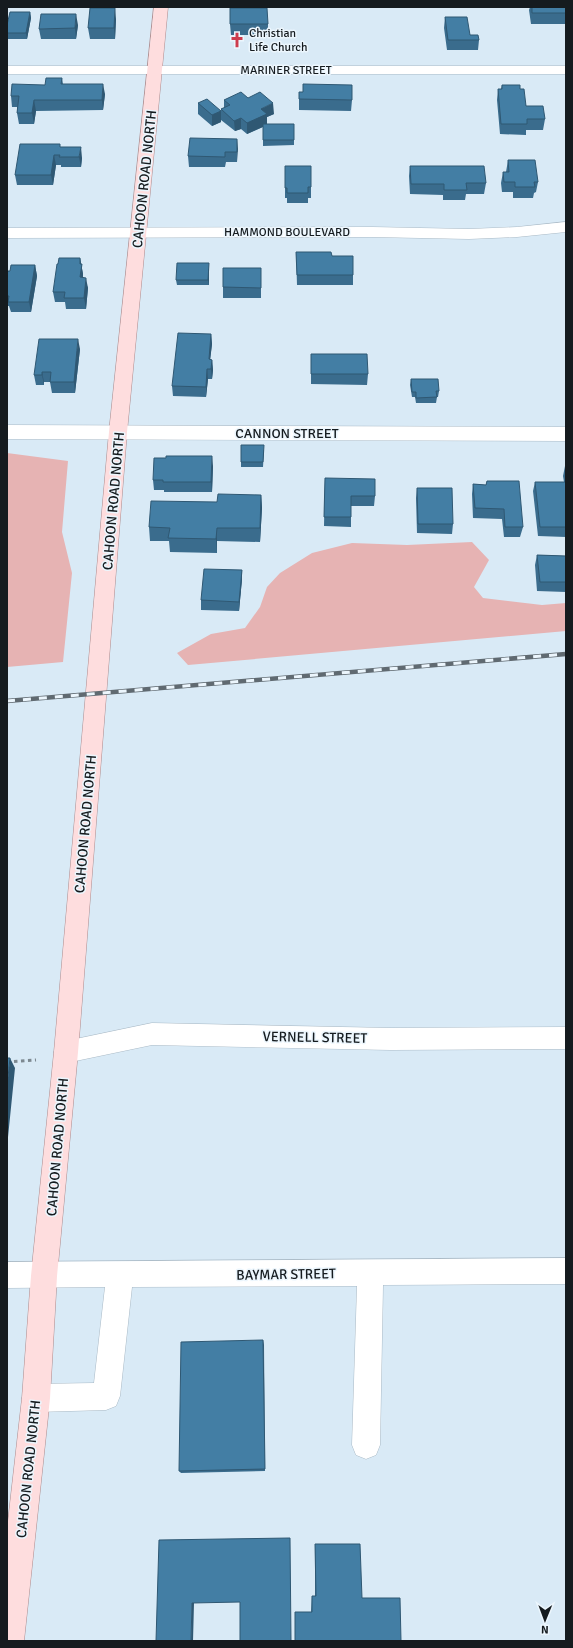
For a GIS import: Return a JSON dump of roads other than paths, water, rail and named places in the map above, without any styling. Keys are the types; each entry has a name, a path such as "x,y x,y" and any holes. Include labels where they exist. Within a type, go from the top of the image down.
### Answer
{"main road":[{"name":"CAHOON ROAD NORTH","path":"9,1641 36,1398 44,1276 66,1052 118,432 161,7"}],"street":[{"name":"MARINER STREET","path":"7,70 566,70"},
{"name":"HAMMOND BOULEVARD","path":"7,233 372,232 478,234 540,231 566,228"},
{"name":"CANNON STREET","path":"7,432 566,434"},
{"name":"VERNELL STREET","path":"66,1052 152,1034 391,1039 566,1038"},
{"name":"BAYMAR STREET","path":"7,1276 566,1271"},
{"path":"366,1445 370,1273"},
{"path":"36,1398 106,1396 120,1275"}],"railway":[{"path":"7,701 566,654"}],"place":[{"name":"Christian Life Church","path":"237,40"}]}
